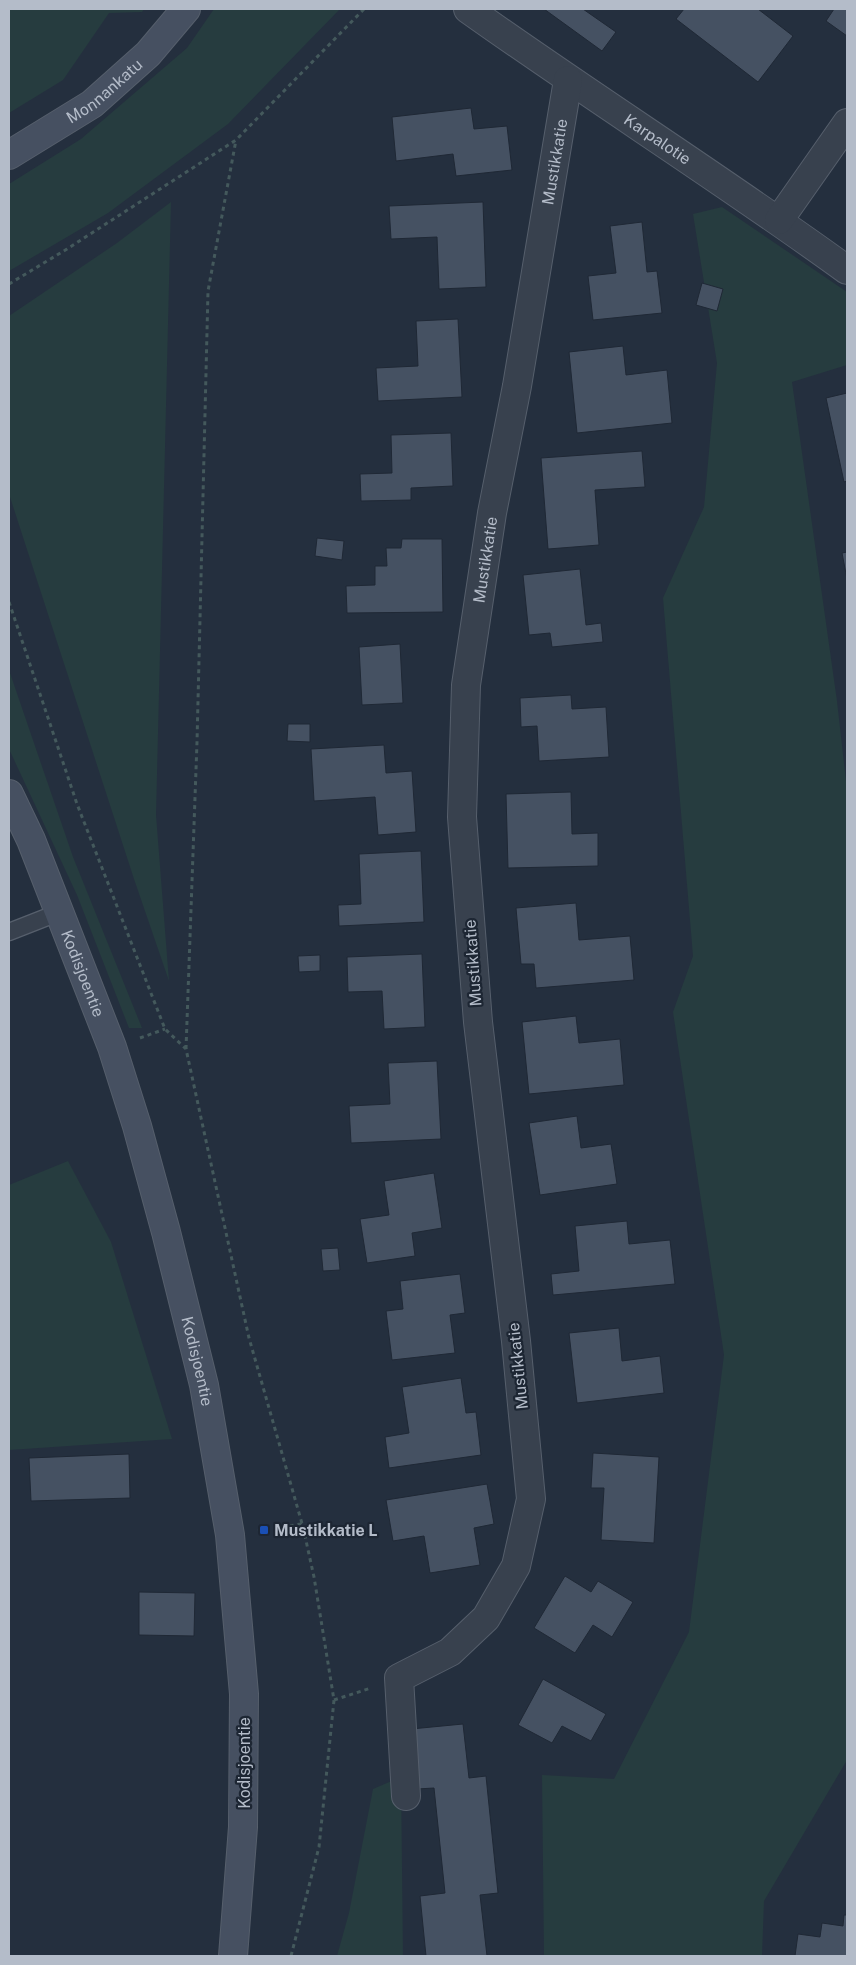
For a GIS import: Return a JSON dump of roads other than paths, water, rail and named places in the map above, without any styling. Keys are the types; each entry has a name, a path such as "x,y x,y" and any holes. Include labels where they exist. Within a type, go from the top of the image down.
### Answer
{"street":[{"name":"Monnankatu","path":"9,155 92,104 148,54 186,9"},
{"name":"Karpalotie","path":"468,9 568,80 779,220 847,270"},
{"name":"Mustikkatie","path":"406,1796 399,1678 450,1652 486,1618 516,1566 531,1499 516,1341 478,1022 462,817 466,685 492,513 516,386 568,80"},
{"path":"779,220 847,123"},
{"name":"Kodisjoentie","path":"9,794 31,840 112,1047 137,1126 204,1385 230,1535 244,1694 243,1827 233,1956"}],"lane":[{"path":"9,932 60,912"}],"place":[{"name":"Mustikkatie L","path":"264,1530"}]}
